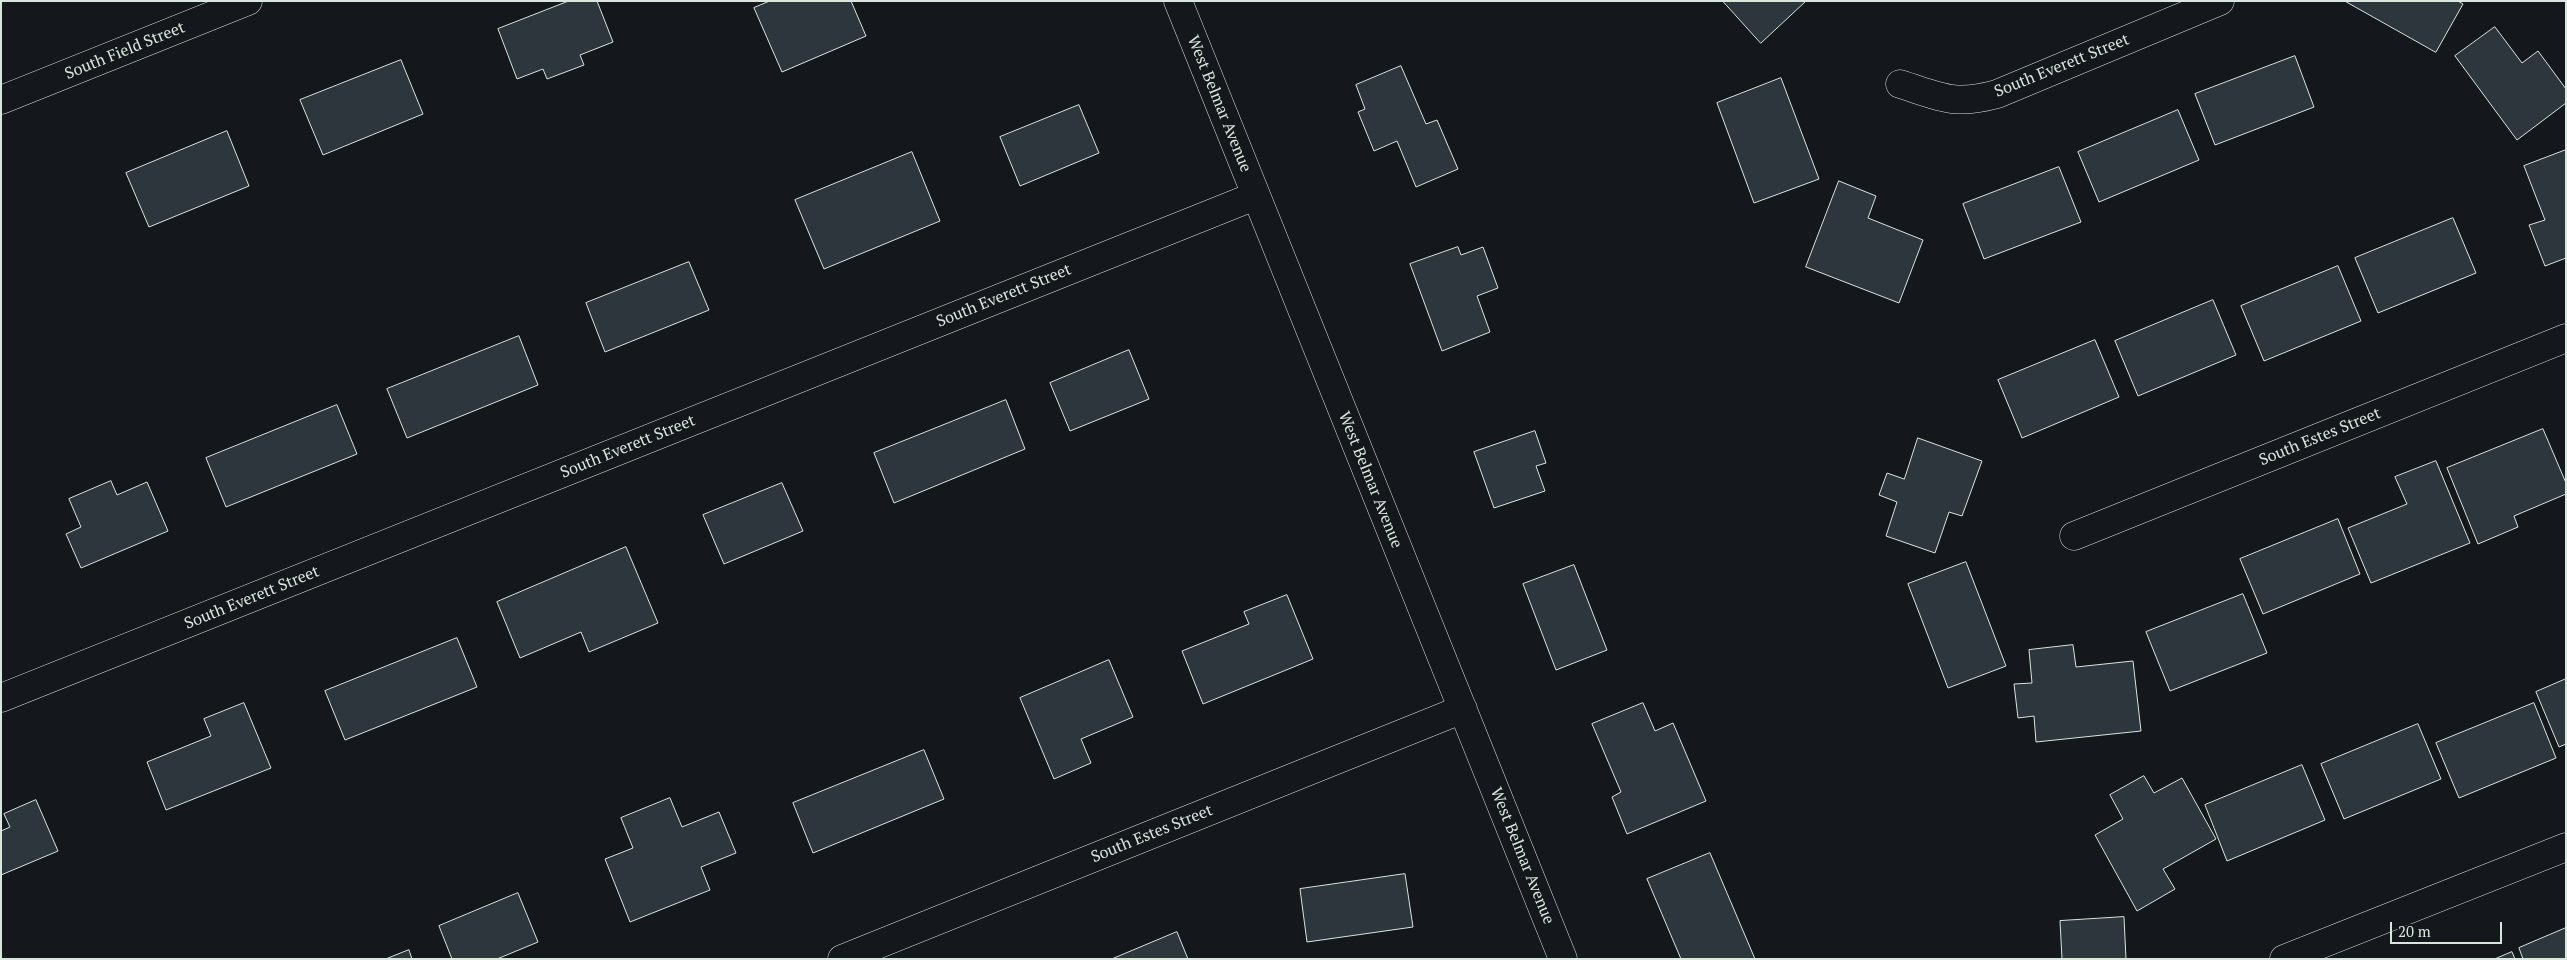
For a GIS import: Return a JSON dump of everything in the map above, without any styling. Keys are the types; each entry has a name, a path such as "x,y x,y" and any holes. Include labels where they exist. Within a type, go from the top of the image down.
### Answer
{"street":[{"name":"South Field Street","path":"1,100 248,1"},
{"name":"West Belmar Avenue","path":"1178,1 1563,959"},
{"name":"South Everett Street","path":"1900,84 1950,100 1972,101 1997,94 2220,1"},
{"name":"South Everett Street","path":"1,698 1255,196"},
{"name":"South Estes Street","path":"2074,536 2566,338"},
{"name":"South Estes Street","path":"842,959 1463,709"},
{"path":"2284,959 2566,847"}],"building":[{"path":"569,1 597,1 613,42 580,55 584,65 547,79 543,69 517,79 498,29"},
{"path":"770,1 851,1 866,36 782,72 754,8"},
{"path":"1723,1 1806,1 1761,43"},
{"path":"2345,1 2458,1 2463,4 2436,52"},
{"path":"2495,27 2522,63 2538,51 2566,89 2566,103 2517,140 2455,56"},
{"path":"2295,56 2314,107 2215,145 2195,94"},
{"path":"401,60 423,114 323,155 300,100"},
{"path":"1401,66 1426,124 1437,120 1458,169 1416,187 1397,141 1374,151 1358,112 1365,109 1356,85"},
{"path":"1781,78 1819,179 1754,203 1717,103"},
{"path":"1079,105 1099,153 1020,186 1000,137"},
{"path":"2178,110 2199,160 2099,202 2078,152"},
{"path":"227,131 249,186 149,227 126,173"},
{"path":"2566,150 2566,258 2545,266 2529,225 2545,220 2524,166"},
{"path":"912,152 940,221 824,269 795,200"},
{"path":"2059,167 2081,222 1984,259 1963,204"},
{"path":"1839,181 1876,196 1868,218 1923,240 1899,303 1806,267"},
{"path":"2453,218 2476,273 2378,313 2355,258"},
{"path":"1458,247 1461,255 1483,247 1498,288 1477,296 1490,332 1442,351 1410,264"},
{"path":"689,262 709,310 605,352 586,303"},
{"path":"2338,266 2361,321 2264,361 2241,306"},
{"path":"2213,300 2236,355 2138,396 2115,341"},
{"path":"519,336 538,385 407,438 387,389"},
{"path":"2095,340 2119,397 2022,438 1998,380"},
{"path":"1129,350 1149,399 1070,431 1050,383"},
{"path":"1006,400 1025,449 894,503 874,453"},
{"path":"337,405 357,454 226,507 206,458"},
{"path":"2543,429 2566,483 2566,494 2514,516 2518,527 2478,544 2447,468"},
{"path":"1535,431 1546,463 1536,466 1545,491 1494,508 1474,452"},
{"path":"1918,438 1982,461 1962,516 1949,512 1935,553 1886,536 1897,502 1879,495 1887,473 1904,479"},
{"path":"2436,461 2470,543 2371,583 2348,528 2407,504 2395,477"},
{"path":"111,481 117,495 147,482 168,531 81,568 66,534 81,527 69,499"},
{"path":"782,483 803,531 724,564 703,515"},
{"path":"2338,519 2360,574 2263,614 2240,559"},
{"path":"626,547 658,623 589,652 581,632 520,658 497,602"},
{"path":"1966,562 2006,666 1948,688 1908,584"},
{"path":"1574,565 1607,650 1556,670 1523,584"},
{"path":"2243,594 2267,653 2170,691 2146,632"},
{"path":"1287,595 1313,659 1203,704 1182,651 1249,624 1244,612"},
{"path":"457,638 477,687 345,740 325,691"},
{"path":"2073,645 2076,667 2133,661 2141,731 2036,742 2034,716 2018,718 2014,684 2032,683 2029,650"},
{"path":"1109,660 1133,717 1081,739 1091,763 1054,779 1020,698"},
{"path":"2566,679 2566,744 2559,747 2536,692"},
{"path":"244,703 271,768 166,810 147,762 211,736 204,719"},
{"path":"1643,703 1655,731 1673,723 1706,801 1627,834 1612,797 1621,792 1592,724"},
{"path":"2534,703 2556,758 2459,798 2436,743"},
{"path":"2418,724 2441,779 2344,819 2321,764"},
{"path":"924,750 944,799 813,853 793,803"},
{"path":"2302,765 2325,820 2227,861 2205,805"},
{"path":"2144,776 2154,793 2182,778 2216,839 2163,869 2175,889 2137,911 2095,835 2123,819 2110,795"},
{"path":"670,798 682,827 719,812 736,853 701,867 710,890 630,922 605,859 633,848 621,818"},
{"path":"36,800 58,851 1,875 1,831 10,827 4,814"},
{"path":"1710,853 1755,959 1681,959 1647,879"},
{"path":"1405,874 1413,927 1307,942 1300,889"},
{"path":"518,893 538,942 497,959 452,959 439,926"},
{"path":"2124,917 2126,959 2062,959 2060,921"},
{"path":"2566,928 2566,959 2523,959 2519,948"},
{"path":"1177,932 1188,959 1112,959"},
{"path":"409,950 412,959 386,959"},
{"path":"2512,952 2515,959 2495,959"}]}
